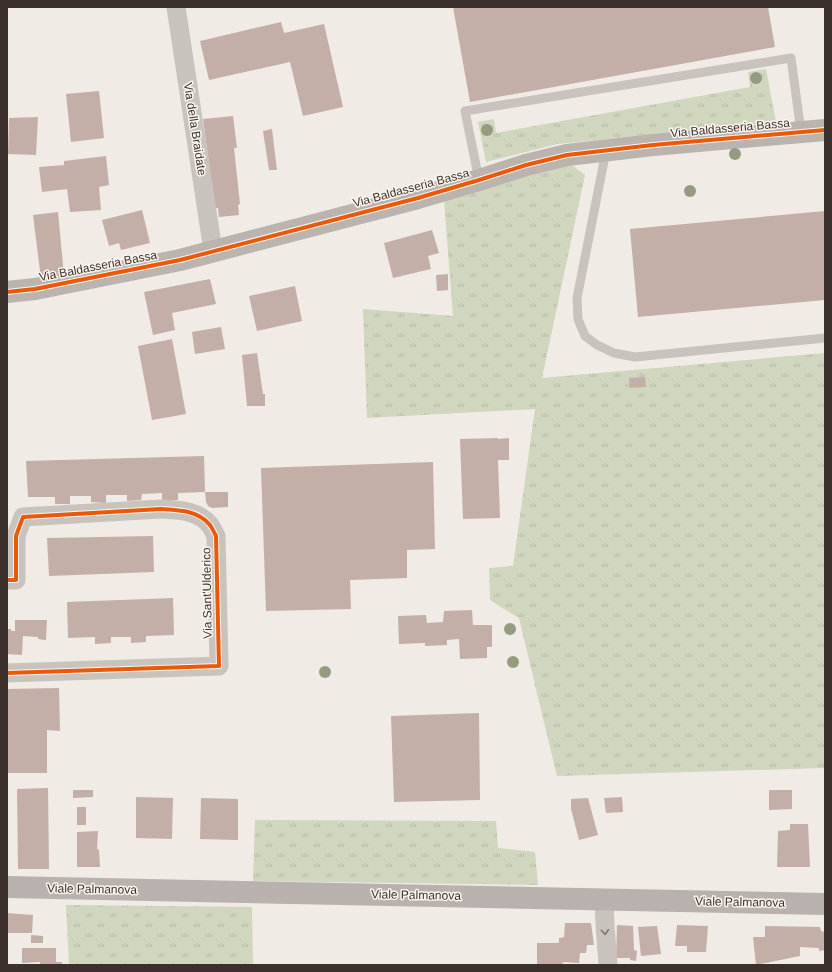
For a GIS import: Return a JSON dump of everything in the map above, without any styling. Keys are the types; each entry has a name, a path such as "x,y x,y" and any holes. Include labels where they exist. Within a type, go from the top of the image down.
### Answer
{"main road":[{"name":"Viale Palmanova","path":"7,887 825,904"}],"street":[{"name":"Via della Braidate","path":"176,7 214,251"},
{"name":"Via Baldasseria Bassa","path":"7,292 43,288 180,260 410,200 567,155 652,145 825,130"},
{"name":"Via Sant'Ulderico","path":"7,580 16,580 16,536 23,517 161,509 182,510 198,515 210,525 216,536 219,666 7,673"},
{"path":"604,899 608,965"}],"lane":[{"path":"479,180 465,111 791,58 801,132"},
{"path":"606,151 576,298 578,319 585,336 596,345 614,353 636,357 825,338"}],"green space":[{"path":"766,69 776,122 557,144 486,162 478,122 494,119 496,133 750,87 748,72"},
{"path":"568,162 585,175 542,378 825,353 825,768 557,776 519,618 490,600 489,568 513,566 535,409 367,418 363,309 453,316 444,200"},
{"path":"255,820 496,821 498,848 535,852 538,885 253,881"},
{"path":"66,905 252,907 253,965 69,965"}],"building":[{"path":"453,7 768,7 775,47 470,102"},
{"path":"281,22 284,33 324,24 343,107 303,116 290,62 209,80 200,41"},
{"path":"99,91 104,138 71,142 66,94"},
{"path":"233,116 237,148 234,148 240,204 238,205 239,215 219,217 218,208 215,208 203,119"},
{"path":"38,117 36,155 8,154 9,118"},
{"path":"272,129 277,170 269,170 263,131"},
{"path":"106,156 109,185 99,187 101,210 70,212 67,189 42,192 39,167 64,165 64,161"},
{"path":"142,210 150,243 121,250 119,243 109,246 102,220"},
{"path":"825,211 825,300 638,317 630,229"},
{"path":"58,212 64,276 41,279 33,215"},
{"path":"432,230 439,253 428,256 431,269 393,278 384,243"},
{"path":"448,274 448,290 437,291 436,275"},
{"path":"210,279 216,304 172,313 175,330 153,335 144,292"},
{"path":"295,286 302,321 257,331 249,296"},
{"path":"221,327 225,349 195,354 192,332"},
{"path":"172,339 186,414 152,420 138,346"},
{"path":"257,353 263,394 265,394 265,406 247,406 242,355"},
{"path":"645,377 646,387 630,388 629,378"},
{"path":"509,438 509,460 498,460 500,518 463,519 460,439"},
{"path":"204,456 205,492 178,493 178,500 162,500 162,493 142,494 141,500 127,501 127,495 106,495 106,503 91,502 91,496 70,496 70,504 55,504 55,497 28,497 26,461"},
{"path":"433,462 435,549 407,550 407,578 350,580 351,609 266,611 261,468"},
{"path":"205,492 228,492 228,507 212,508 208,506"},
{"path":"153,536 154,572 49,576 47,538"},
{"path":"173,598 174,635 146,636 146,642 131,643 131,637 111,637 111,643 95,644 95,637 68,638 67,602"},
{"path":"472,610 473,625 492,625 492,647 487,647 487,658 460,659 459,639 447,640 447,645 425,646 425,643 399,644 398,616 426,615 427,623 443,622 444,611"},
{"path":"15,620 47,620 46,640 38,639 38,637 23,636 22,655 7,654 7,629 15,631"},
{"path":"59,688 60,731 47,730 47,773 7,773 7,689"},
{"path":"479,713 480,800 394,802 391,716"},
{"path":"48,788 49,869 18,869 17,789"},
{"path":"73,790 93,790 93,797 73,798"},
{"path":"769,790 792,790 792,809 769,810"},
{"path":"136,797 173,798 172,839 136,838"},
{"path":"622,797 623,812 606,813 604,798"},
{"path":"201,798 238,799 238,840 200,839"},
{"path":"588,798 598,835 579,840 571,809 571,799"},
{"path":"77,807 86,807 86,825 77,825"},
{"path":"790,824 808,824 810,867 777,867 778,831 790,830"},
{"path":"98,831 97,849 99,850 100,867 77,867 77,832"},
{"path":"7,913 33,915 32,933 7,933"},
{"path":"565,923 591,923 594,945 587,945 586,953 580,953 579,963 563,962 562,965 537,965 537,943 559,943 559,938 564,937"},
{"path":"617,925 633,926 634,950 637,951 636,961 630,960 630,958 616,958"},
{"path":"677,925 708,926 706,952 687,952 687,946 675,946"},
{"path":"657,926 661,954 641,956 638,927"},
{"path":"765,926 820,927 821,931 825,932 825,950 819,951 819,948 800,947 800,956 756,965 753,937 765,937"},
{"path":"31,935 43,936 43,943 31,943"},
{"path":"22,948 56,948 56,962 62,962 62,965 40,965 40,962 22,963"}],"cycle path":[{"path":"7,292 35,289 180,260 418,198 526,165 567,155 653,145 825,130"},
{"path":"7,580 16,580 16,536 23,517 161,509 174,510 200,516 210,525 216,536 219,666 7,673"}]}
